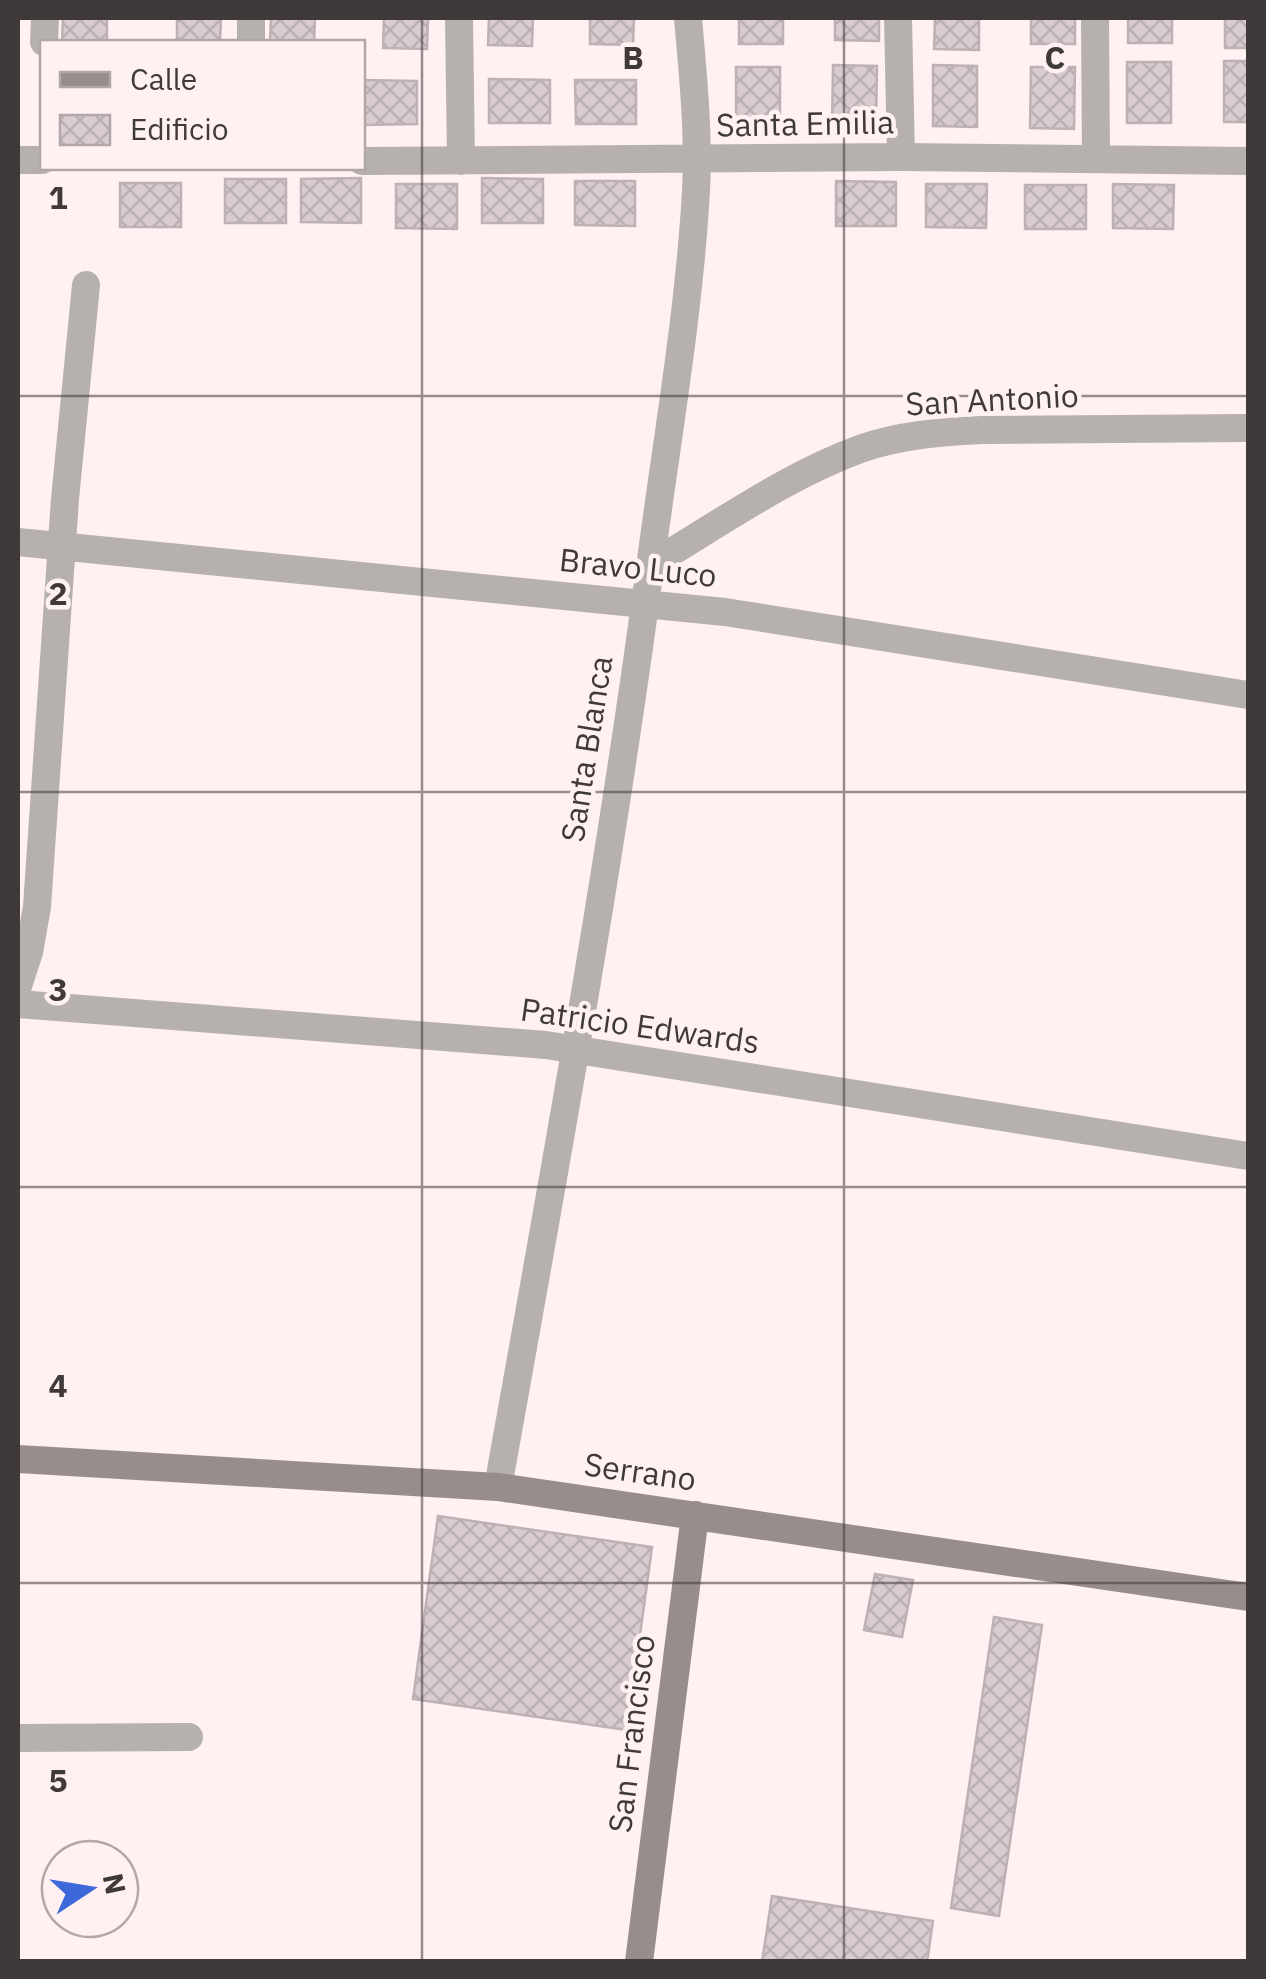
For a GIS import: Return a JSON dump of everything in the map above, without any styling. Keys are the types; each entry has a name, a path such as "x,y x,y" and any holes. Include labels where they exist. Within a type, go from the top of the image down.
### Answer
{"main road":[{"name":"Serrano","path":"18,1459 498,1487 1248,1597"},
{"name":"San Francisco","path":"639,1962 694,1515"}],"street":[{"path":"459,18 461,161"},
{"name":"Santa Blanca","path":"498,1487 576,1049 645,605 685,298 696,160 688,18"},
{"path":"898,18 901,158"},
{"path":"1095,18 1096,159"},
{"name":"Santa Emilia","path":"365,161 1248,161"},
{"path":"18,986 29,952 36,907 62,545 86,284"},
{"name":"San Antonio","path":"650,564 831,462 894,440 982,430 1248,428"},
{"name":"Bravo Luco","path":"18,542 725,612 1248,695"},
{"name":"Patricio Edwards","path":"18,1004 576,1049 1248,1156"},
{"path":"18,1738 189,1736"}],"building":[{"path":"63,18 107,18 107,40 62,40"},
{"path":"177,18 221,18 220,40 177,40"},
{"path":"271,18 315,18 314,40 270,40"},
{"path":"384,18 428,18 427,49 383,48"},
{"path":"489,18 533,18 532,46 488,45"},
{"path":"590,18 634,18 633,45 590,44"},
{"path":"739,18 783,18 783,44 739,44"},
{"path":"835,18 879,18 879,41 835,40"},
{"path":"935,18 979,18 979,50 934,49"},
{"path":"1031,18 1075,18 1075,44 1031,44"},
{"path":"1128,18 1172,18 1172,43 1128,43"},
{"path":"1225,18 1248,18 1248,48 1225,48"},
{"path":"1224,61 1248,61 1248,122 1224,122"},
{"path":"1127,62 1171,62 1171,123 1127,123"},
{"path":"833,65 877,66 876,127 832,126"},
{"path":"933,65 977,66 977,127 933,126"},
{"path":"736,67 780,67 780,128 736,128"},
{"path":"1031,67 1075,67 1074,129 1030,128"},
{"path":"489,79 550,80 550,123 489,123"},
{"path":"365,80 417,81 417,124 365,125"},
{"path":"575,80 636,80 636,124 576,124"},
{"path":"361,178 361,223 301,222 301,179"},
{"path":"482,178 543,179 543,223 482,223"},
{"path":"225,179 286,179 286,223 225,223"},
{"path":"575,181 635,181 635,226 575,225"},
{"path":"836,181 896,182 896,226 836,226"},
{"path":"120,183 181,183 181,227 120,227"},
{"path":"396,184 457,184 457,229 396,228"},
{"path":"926,184 987,184 986,228 926,227"},
{"path":"1113,184 1174,185 1173,229 1113,228"},
{"path":"1025,185 1086,185 1086,229 1025,229"},
{"path":"438,1516 652,1547 627,1730 413,1699"},
{"path":"875,1574 913,1580 902,1637 864,1630"},
{"path":"994,1617 1042,1625 999,1916 951,1908"},
{"path":"772,1896 933,1921 927,1962 762,1962"}]}
